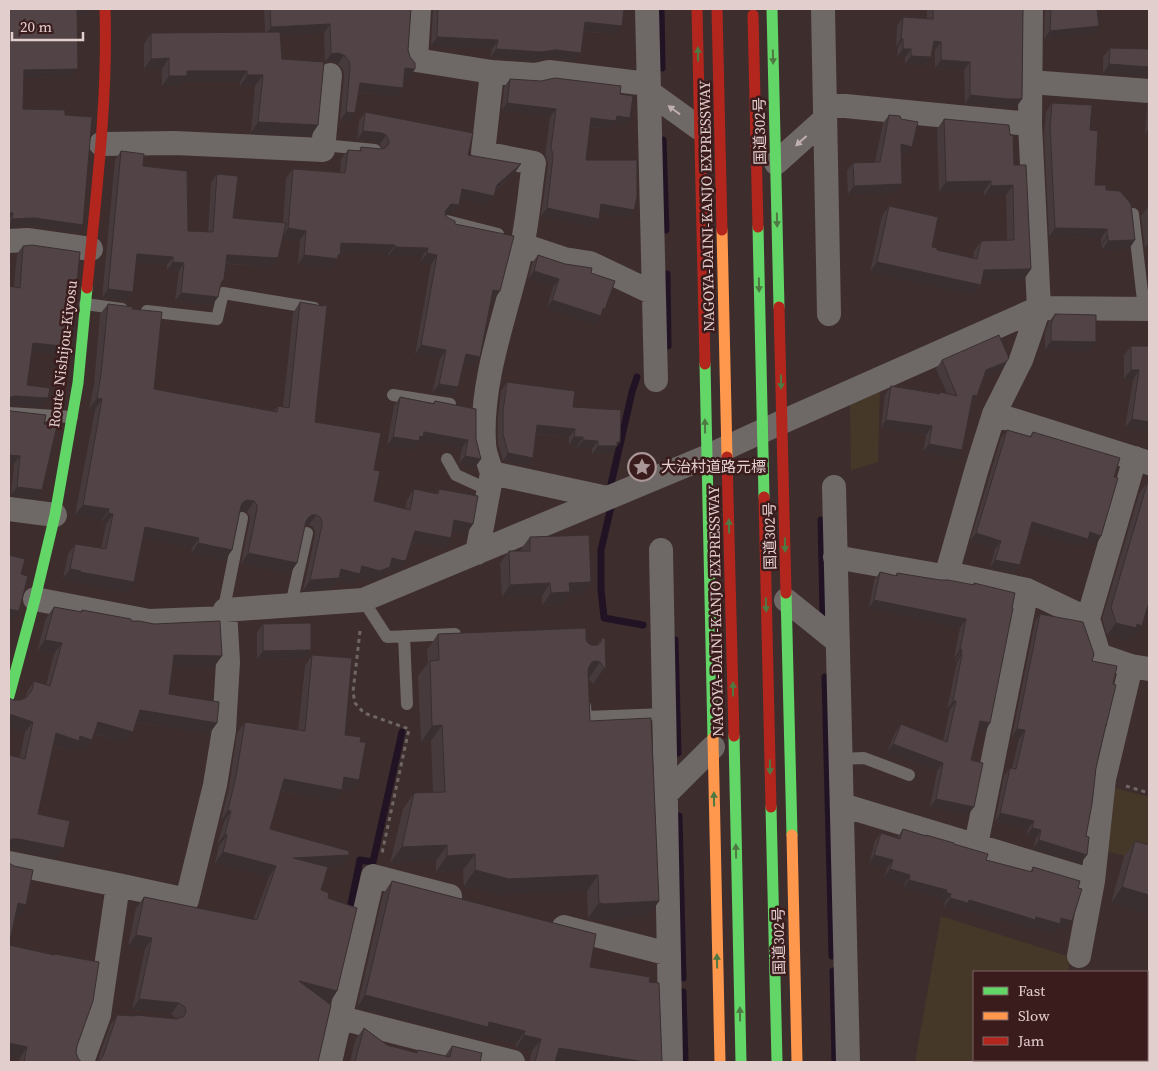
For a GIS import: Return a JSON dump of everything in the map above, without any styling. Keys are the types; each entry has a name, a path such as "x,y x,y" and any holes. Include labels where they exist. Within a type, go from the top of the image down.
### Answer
{"main road":[{"name":"Route Nishijou-Kiyosu","path":"9,696 14,683 55,515 78,383 101,144 106,46 105,9"},
{"path":"697,9 720,1062"},
{"name":"NAGOYA-DAINI-KANJO EXPRESSWAY","path":"717,9 741,1062"},
{"path":"753,9 777,1062"},
{"name":"国道302号","path":"772,9 797,1062"}],"street":[{"path":"419,9 416,60 492,72 536,75 549,72 649,88 699,128"},
{"path":"647,9 656,380"},
{"path":"823,9 829,314"},
{"path":"947,573 994,414 1022,360 1039,308 1030,124 1031,9"},
{"path":"477,553 490,481 475,409 507,308 523,242 534,163 483,152 492,72"},
{"path":"101,144 175,144 323,150 330,75"},
{"path":"1030,82 1149,91"},
{"path":"776,163 825,111"},
{"path":"825,111 1030,124"},
{"path":"9,241 27,240 91,249"},
{"path":"523,242 564,259 590,262 654,293"},
{"path":"35,599 149,621 225,614 291,605 363,600 706,457 1039,308 1147,309"},
{"path":"994,414 1142,461 1088,618 1099,655 1140,667 1104,779 1093,881 1080,956"},
{"path":"490,481 607,498"},
{"path":"834,487 848,1062"},
{"path":"9,510 55,515"},
{"path":"662,550 671,1062"},
{"path":"835,557 937,575 947,573 1026,590 1088,618"},
{"path":"976,846 1026,590"},
{"path":"786,600 838,642"},
{"path":"9,863 187,900 215,785 224,730 228,662 225,614"},
{"path":"666,794 713,747"},
{"path":"842,805 1093,881"},
{"path":"330,1062 374,876 471,902"},
{"path":"82,1062 104,1015 118,885"},
{"path":"547,922 669,954"},
{"path":"341,1018 512,1062"}],"lane":[{"path":"324,145 375,150"},
{"path":"1133,214 1147,309"},
{"path":"447,221 523,242"},
{"path":"86,304 217,319 222,293 316,308"},
{"path":"393,395 475,409"},
{"path":"9,413 72,417"},
{"path":"447,459 456,475 490,481"},
{"path":"225,614 224,603 242,518"},
{"path":"291,605 307,533"},
{"path":"363,600 387,637 463,634"},
{"path":"404,636 407,704"},
{"path":"585,693 586,717 665,714"},
{"path":"840,759 864,758 909,775"}],"path":[{"path":"363,600 353,692 355,703 364,713 409,729 377,877"}],"shaded area":[{"path":"880,387 878,462 851,470 850,404"},
{"path":"1115,788 1149,797 1149,861 1108,852"},
{"path":"941,916 1070,957 1068,971 973,971 973,1061 1051,1062 915,1062"}],"building":[{"path":"9,9 77,9 78,69 24,70 23,109 65,110 65,115 92,117 83,225 35,218 12,219 13,213 9,213"},
{"path":"270,9 411,9 408,50 410,57 415,63 415,69 405,68 403,88 360,83 355,113 346,112 349,61 344,55 338,53 331,54 330,24 271,27"},
{"path":"438,9 624,9 622,26 585,22 581,53 556,50 541,52 496,49 498,40 437,37"},
{"path":"933,9 1023,9 1022,99 970,95 970,62 941,60 941,42 934,41 931,57 911,56 911,49 903,49 903,39 901,39 903,17 933,19"},
{"path":"1051,9 1097,9 1099,26 1050,31"},
{"path":"280,32 282,59 324,62 318,125 258,122 263,75 247,75 247,71 187,71 187,76 169,76 169,58 151,59 151,33"},
{"path":"1110,48 1149,49 1149,67 1109,64"},
{"path":"555,78 621,86 620,94 633,96 630,118 617,116 616,121 591,118 586,160 637,160 637,197 634,210 601,204 599,219 547,208 556,109 507,103 510,79 541,81"},
{"path":"1052,103 1092,105 1090,130 1098,131 1095,185 1106,185 1106,190 1120,191 1131,204 1135,240 1108,241 1107,229 1055,228 1050,127"},
{"path":"365,112 473,133 468,155 521,164 497,185 494,196 462,189 459,205 451,204 446,210 445,214 455,221 455,224 514,236 500,291 493,290 480,357 466,354 458,387 439,384 446,350 421,345 437,255 427,253 428,248 341,243 338,259 304,255 306,231 288,228 293,169 345,173 348,150 361,151 361,147 381,149 388,145 389,141 386,135 363,131"},
{"path":"889,115 900,116 901,119 918,122 912,147 901,144 902,184 854,186 853,163 880,162"},
{"path":"944,119 1009,125 1010,135 1013,135 1014,165 1026,165 1031,269 984,270 981,285 877,262 889,206 938,217 932,247 937,248 937,250 977,259 981,241 1014,240 1013,185 991,186 991,181 946,182"},
{"path":"121,151 144,154 143,166 187,171 188,231 213,232 217,174 238,176 233,218 286,223 278,258 227,255 224,279 221,283 218,297 181,293 184,263 173,262 173,257 137,254 133,292 108,289"},
{"path":"32,245 80,252 71,347 33,343 27,385 50,388 48,398 15,396 11,397 9,401 9,286 20,288 23,246"},
{"path":"538,255 565,264 592,268 591,273 615,281 601,316 552,300 559,279 534,271"},
{"path":"300,302 322,306 327,305 315,422 381,433 374,470 380,471 374,501 410,510 414,489 438,494 439,489 478,496 473,524 454,520 451,538 415,531 406,560 392,558 390,567 380,571 362,566 360,574 341,569 339,578 310,580 322,525 320,517 312,515 306,521 297,563 248,553 257,505 254,501 247,500 241,506 232,550 198,543 199,538 145,527 134,582 70,569 75,544 106,549 113,514 108,513 109,509 83,505 102,399 97,398 108,304 162,312 154,389 277,412 278,406 289,408"},
{"path":"1055,314 1096,315 1096,342 1051,341 1051,324"},
{"path":"999,335 1009,358 1006,362 986,370 977,396 973,395 962,450 929,444 932,426 886,420 891,386 957,396 942,360"},
{"path":"1131,346 1149,346 1149,422 1132,419 1139,370 1131,370"},
{"path":"507,382 575,391 573,407 621,410 620,442 617,442 617,446 598,446 598,441 574,437 575,429 537,425 533,458 508,453 503,434 503,411"},
{"path":"400,397 434,404 435,401 476,409 476,439 481,459 465,456 468,440 424,432 423,437 420,436 419,441 393,437"},
{"path":"9,409 11,411 46,415 44,424 57,426 42,490 17,487 20,456 9,455"},
{"path":"1007,430 1031,437 1033,432 1120,458 1114,477 1118,478 1101,536 1090,532 1088,539 1032,522 1020,565 995,560 1001,541 976,533"},
{"path":"1148,481 1149,602 1142,626 1137,624 1136,628 1116,623 1111,607"},
{"path":"589,535 591,582 569,583 570,592 551,593 550,583 510,585 509,551 530,551 530,537"},
{"path":"9,555 25,559 21,574 28,576 19,611 9,609"},
{"path":"880,572 897,576 897,573 974,585 974,583 1015,593 990,723 980,721 971,760 983,763 974,807 936,799 943,763 893,744 901,724 947,742 956,701 953,701 962,654 962,650 960,650 966,619 874,600"},
{"path":"54,607 82,612 82,610 154,624 220,621 222,656 174,655 169,694 219,702 217,723 140,710 133,732 98,722 92,740 80,736 79,741 56,733 38,814 70,821 64,848 19,839 9,841 9,755 25,759 33,722 9,714 9,698 21,700 27,697 32,690 34,681 50,686 62,643 45,640"},
{"path":"1040,614 1083,622 1094,654 1092,661 1117,666 1113,684 1116,685 1096,768 1086,836 1089,837 1087,855 1039,840 1041,830 1032,828 1034,821 1000,813 1010,768 1016,769 1025,730 1017,729"},
{"path":"311,623 311,650 263,651 263,624"},
{"path":"586,628 586,639 591,645 598,645 602,638 605,638 606,668 596,661 592,662 588,669 590,721 651,718 659,901 599,903 598,875 509,879 475,870 475,854 447,856 447,845 402,847 414,793 445,792 442,725 432,726 430,661 439,660 438,634"},
{"path":"312,655 352,658 345,735 361,737 360,742 366,742 359,780 344,777 342,790 284,779 270,829 349,851 349,855 293,858 328,867 321,890 329,893 328,898 357,908 337,991 299,981 331,1005 318,1062 97,1062 103,1056 117,1015 177,1019 184,1016 186,1012 185,1007 179,1003 139,999 152,938 136,935 144,897 257,920 276,866 223,852 231,811 228,810 245,722 305,731"},
{"path":"903,829 988,854 986,860 1032,872 1033,867 1080,881 1078,888 1082,889 1072,921 1061,918 1060,924 1036,917 1035,920 969,900 968,903 950,898 951,894 946,892 947,890 909,880 910,875 890,869 893,860 874,855 881,833 900,839"},
{"path":"1135,841 1149,845 1149,895 1122,887"},
{"path":"9,863 33,870 26,905 18,903 9,945"},
{"path":"392,881 596,934 590,967 650,977 649,982 659,983 662,1062 644,1062 559,1048 555,1062 535,1062 541,1039 524,1035 525,1031 489,1022 488,1027 365,995"},
{"path":"9,945 99,962 93,1001 77,1046 76,1053 82,1062 24,1062 27,1047 9,1043"},
{"path":"364,1028 387,1045 417,1053 418,1050 450,1057 452,1046 482,1053 480,1062 355,1062"}],"waterway":[{"path":"661,9 662,68"},
{"path":"663,140 666,230"},
{"path":"667,274 668,346"},
{"path":"611,484 637,377"},
{"path":"611,507 601,550 601,589 604,618 643,625"},
{"path":"821,520 823,613"},
{"path":"675,640 678,753"},
{"path":"825,677 832,956"},
{"path":"349,914 360,860 373,862 402,732"},
{"path":"679,816 683,978"},
{"path":"833,971 835,1062"},
{"path":"683,992 685,1062"}],"traffic: fast":[{"path":"772,9 779,307"},
{"path":"758,227 764,497"},
{"path":"9,696 55,515 78,383 87,288"},
{"path":"705,364 713,738"},
{"path":"786,593 792,835"},
{"path":"734,736 741,1062"},
{"path":"771,807 777,1062"}],"traffic: slow":[{"path":"722,230 727,457"},
{"path":"713,738 720,1062"},
{"path":"792,835 797,1062"}],"traffic: jam":[{"path":"87,288 103,114 105,9"},
{"path":"697,9 705,364"},
{"path":"717,9 722,230"},
{"path":"753,15 758,227"},
{"path":"779,307 786,593"},
{"path":"727,457 734,736"},
{"path":"764,497 771,807"}],"place":[{"name":"大治村道路元標","path":"642,467"}]}
